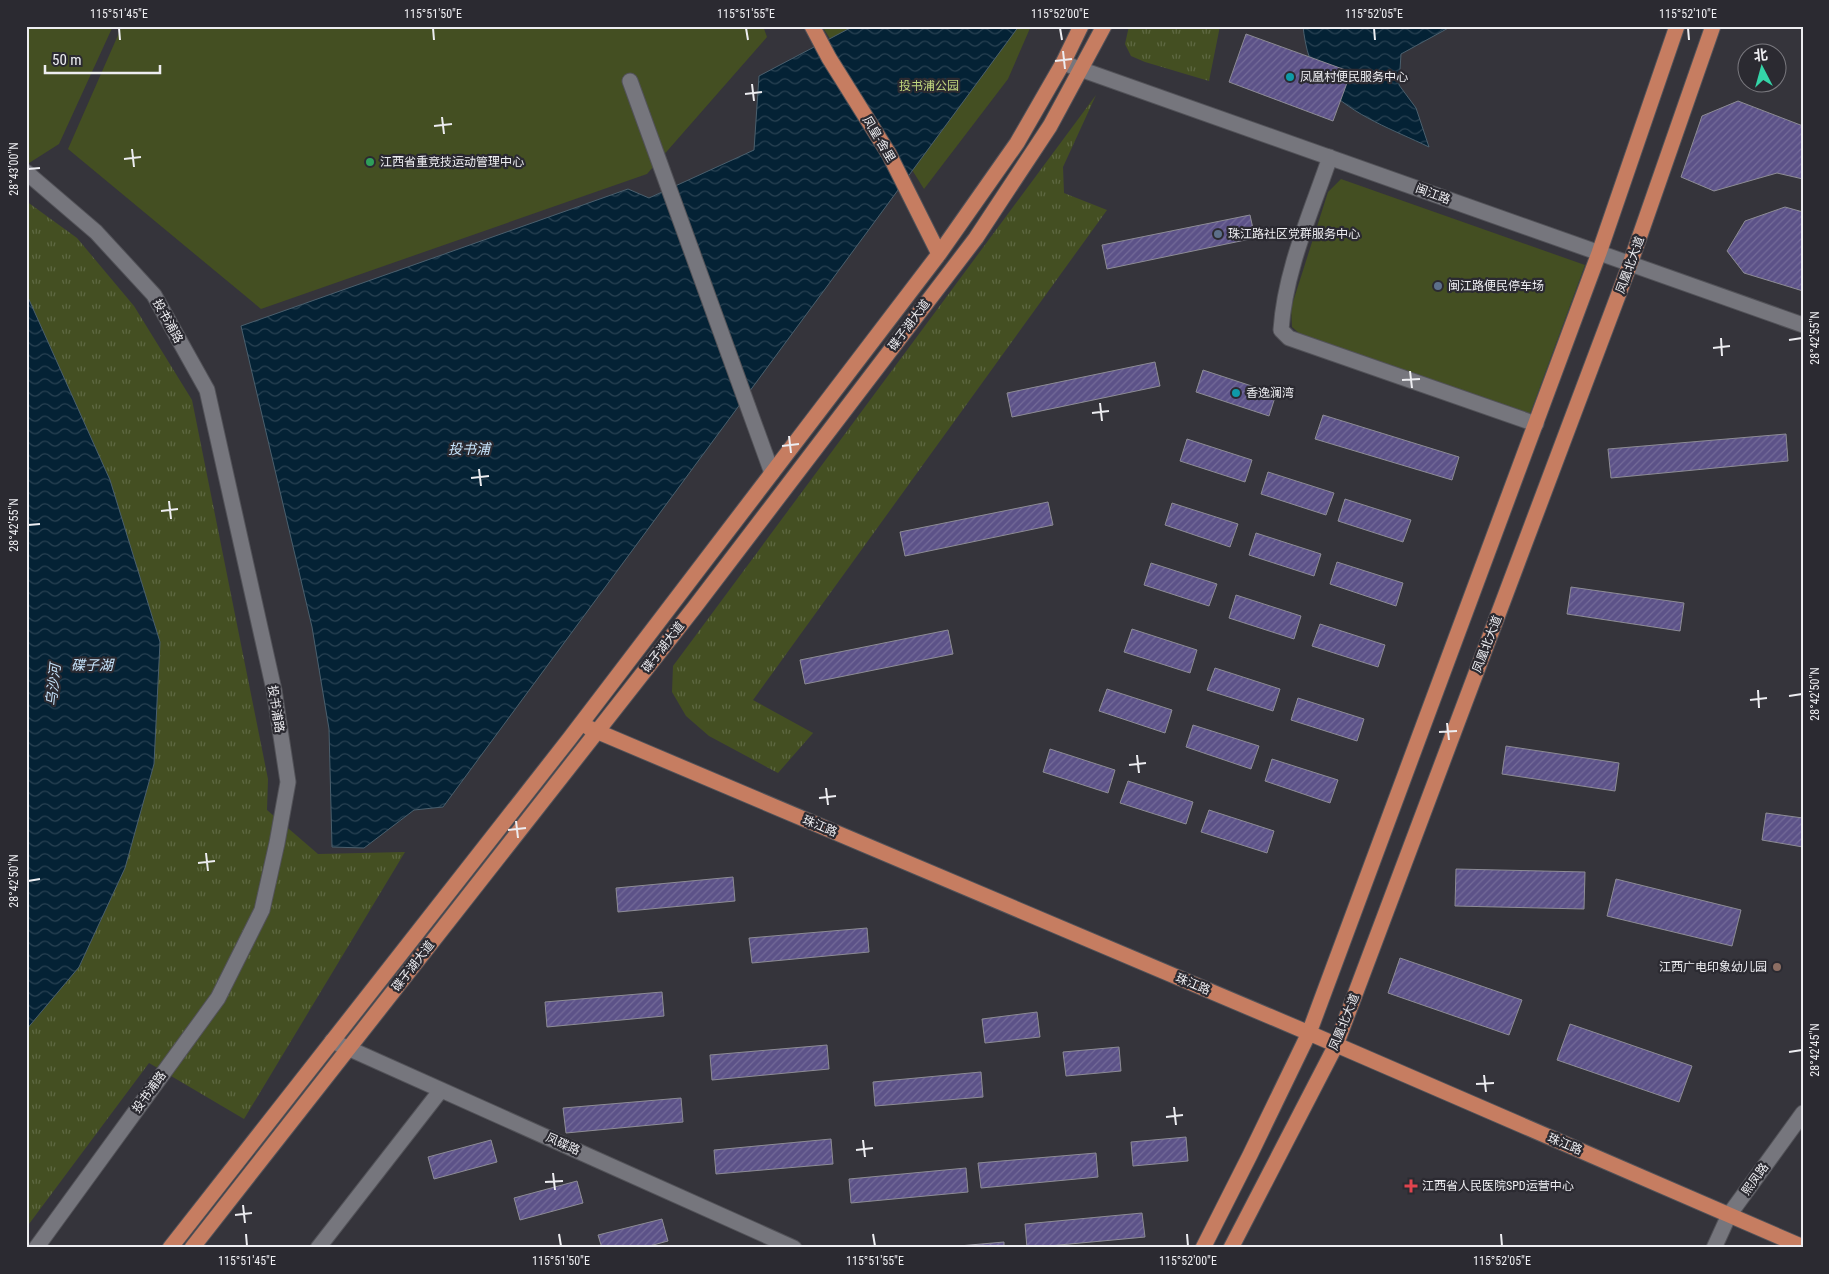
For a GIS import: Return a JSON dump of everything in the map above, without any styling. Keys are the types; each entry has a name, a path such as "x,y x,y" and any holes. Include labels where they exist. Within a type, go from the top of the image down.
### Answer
{"main road":[{"name":"凤皇-舍里","path":"812,26 829,58 889,154 939,254"},
{"name":"碟子湖大道","path":"170,1248 581,724 939,254 1017,144 1063,63 1081,26"},
{"name":"碟子湖大道","path":"192,1248 694,608 976,238 1050,126 1104,26"},
{"path":"1203,1248 1309,1033 1599,253 1677,26"},
{"name":"凤凰北大道","path":"1231,1248 1336,1045 1630,264 1712,26"},
{"name":"珠江路","path":"581,724 1309,1033 1803,1248"}],"street":[{"name":"闽江路","path":"1063,63 1803,325"},
{"path":"630,81 772,474"},
{"path":"1330,157 1288,277 1282,309 1281,330 1289,338 1536,424"},
{"name":"投书浦路","path":"26,172 96,232 154,295 207,390 274,690 288,782 262,910 218,998 36,1248"},
{"name":"凤碟路","path":"332,1041 794,1248"},
{"path":"318,1248 441,1090"},
{"name":"熙凤路","path":"1703,1248 1725,1213 1803,1113"},
{"name":"熙凤路","path":"1714,1248 1725,1213"}],"green space":[{"path":"26,26 113,26 59,144 26,165"},
{"name":"江西省重竞技运动管理中心","path":"122,26 763,26 767,37 647,174 261,309 68,149"},
{"name":"投书浦公园","path":"822,26 1031,26 1008,79 924,189"},
{"path":"1129,26 1220,26 1209,81 1131,56 1125,44"},
{"path":"1096,95 1063,167 1064,193 1107,210 753,700 813,733 778,773 709,736 686,716 672,692 673,666"},
{"name":"闽江路便民停车场","path":"1341,179 1585,265 1530,414 1300,334 1292,327 1291,308 1328,192"},
{"path":"26,201 77,238 134,306 192,400 268,779 267,810 318,854 405,852 244,1119 149,1063 26,1228"}],"water":[{"name":"投书浦","path":"854,26 1019,26 443,807 414,810 364,848 332,847 329,729 312,627 241,326 628,189 649,198 754,150 759,76"},
{"path":"1303,26 1452,26 1401,54 1399,85 1416,108 1429,147 1361,114 1326,87 1316,74 1305,42"},
{"name":"碟子湖","path":"26,293 110,480 160,642 154,764 125,868 79,967 26,1030"}],"building":[{"name":"凤凰村便民服务中心","path":"1246,34 1351,72 1333,121 1229,82"},
{"path":"1738,101 1803,126 1803,179 1777,173 1714,191 1681,177 1702,116"},
{"path":"1785,207 1803,212 1803,291 1744,273 1727,251 1745,221"},
{"path":"1250,215 1255,238 1107,269 1102,245"},
{"path":"1155,362 1160,386 1012,417 1007,393"},
{"name":"香逸澜湾","path":"1203,370 1276,394 1269,416 1196,392"},
{"path":"1323,415 1459,457 1452,480 1315,439"},
{"path":"1786,434 1788,461 1611,478 1608,449"},
{"path":"1187,439 1252,460 1245,482 1180,461"},
{"path":"1268,472 1334,493 1326,515 1261,494"},
{"path":"1345,499 1411,520 1403,542 1338,521"},
{"path":"1048,502 1053,525 905,556 900,532"},
{"path":"1172,503 1238,524 1230,547 1165,525"},
{"path":"1256,533 1321,554 1314,576 1249,555"},
{"path":"1337,562 1403,583 1396,606 1330,584"},
{"path":"1151,563 1217,584 1209,606 1144,585"},
{"path":"1571,587 1684,603 1680,631 1567,614"},
{"path":"1236,595 1301,616 1294,639 1229,618"},
{"path":"1320,624 1385,645 1378,667 1312,646"},
{"path":"1132,629 1197,650 1190,673 1124,652"},
{"path":"948,630 953,654 805,684 800,660"},
{"path":"1215,668 1280,689 1273,711 1207,690"},
{"path":"1107,689 1172,710 1165,733 1099,711"},
{"path":"1298,698 1364,719 1357,741 1291,720"},
{"path":"1193,725 1259,746 1251,769 1186,747"},
{"path":"1506,746 1619,763 1615,791 1502,774"},
{"path":"1050,749 1115,770 1108,793 1043,772"},
{"path":"1272,759 1338,780 1330,803 1265,781"},
{"path":"1128,781 1193,802 1186,824 1120,803"},
{"path":"1209,810 1274,831 1267,853 1201,832"},
{"path":"1766,813 1803,818 1803,847 1762,840"},
{"path":"1456,869 1585,872 1584,909 1455,906"},
{"path":"733,877 735,901 618,912 616,888"},
{"path":"1616,879 1741,910 1732,946 1607,916"},
{"path":"867,928 869,952 752,963 749,938"},
{"path":"1400,958 1522,1000 1509,1035 1388,993"},
{"path":"662,992 664,1016 547,1027 545,1002"},
{"path":"1037,1012 1040,1037 985,1043 982,1019"},
{"path":"1570,1024 1692,1066 1679,1102 1557,1060"},
{"path":"827,1045 829,1069 712,1080 710,1055"},
{"path":"1119,1047 1121,1071 1066,1076 1063,1052"},
{"path":"981,1072 983,1097 875,1106 873,1082"},
{"path":"681,1098 683,1122 566,1133 563,1108"},
{"path":"1186,1137 1188,1161 1133,1166 1131,1142"},
{"path":"831,1139 833,1164 716,1174 714,1150"},
{"path":"491,1140 497,1162 434,1179 428,1157"},
{"path":"1096,1153 1098,1177 981,1188 978,1163"},
{"path":"966,1168 968,1192 851,1203 849,1179"},
{"path":"577,1181 583,1203 520,1220 514,1198"},
{"path":"1142,1213 1145,1237 1027,1248 1025,1224"},
{"path":"662,1219 668,1241 642,1248 602,1248 598,1235"},
{"path":"1004,1242 1004,1248 936,1248"}],"place":[{"name":"凤凰村便民服务中心","path":"1290,77"},
{"name":"江西省重竞技运动管理中心","path":"370,162"},
{"name":"珠江路社区党群服务中心","path":"1218,234"},
{"name":"闽江路便民停车场","path":"1438,286"},
{"name":"香逸澜湾","path":"1236,393"},
{"name":"江西广电印象幼儿园","path":"1777,967"},
{"name":"江西省人民医院SPD运营中心","path":"1411,1186"}],"water label":[{"name":"乌沙河","path":"53,685"}]}
